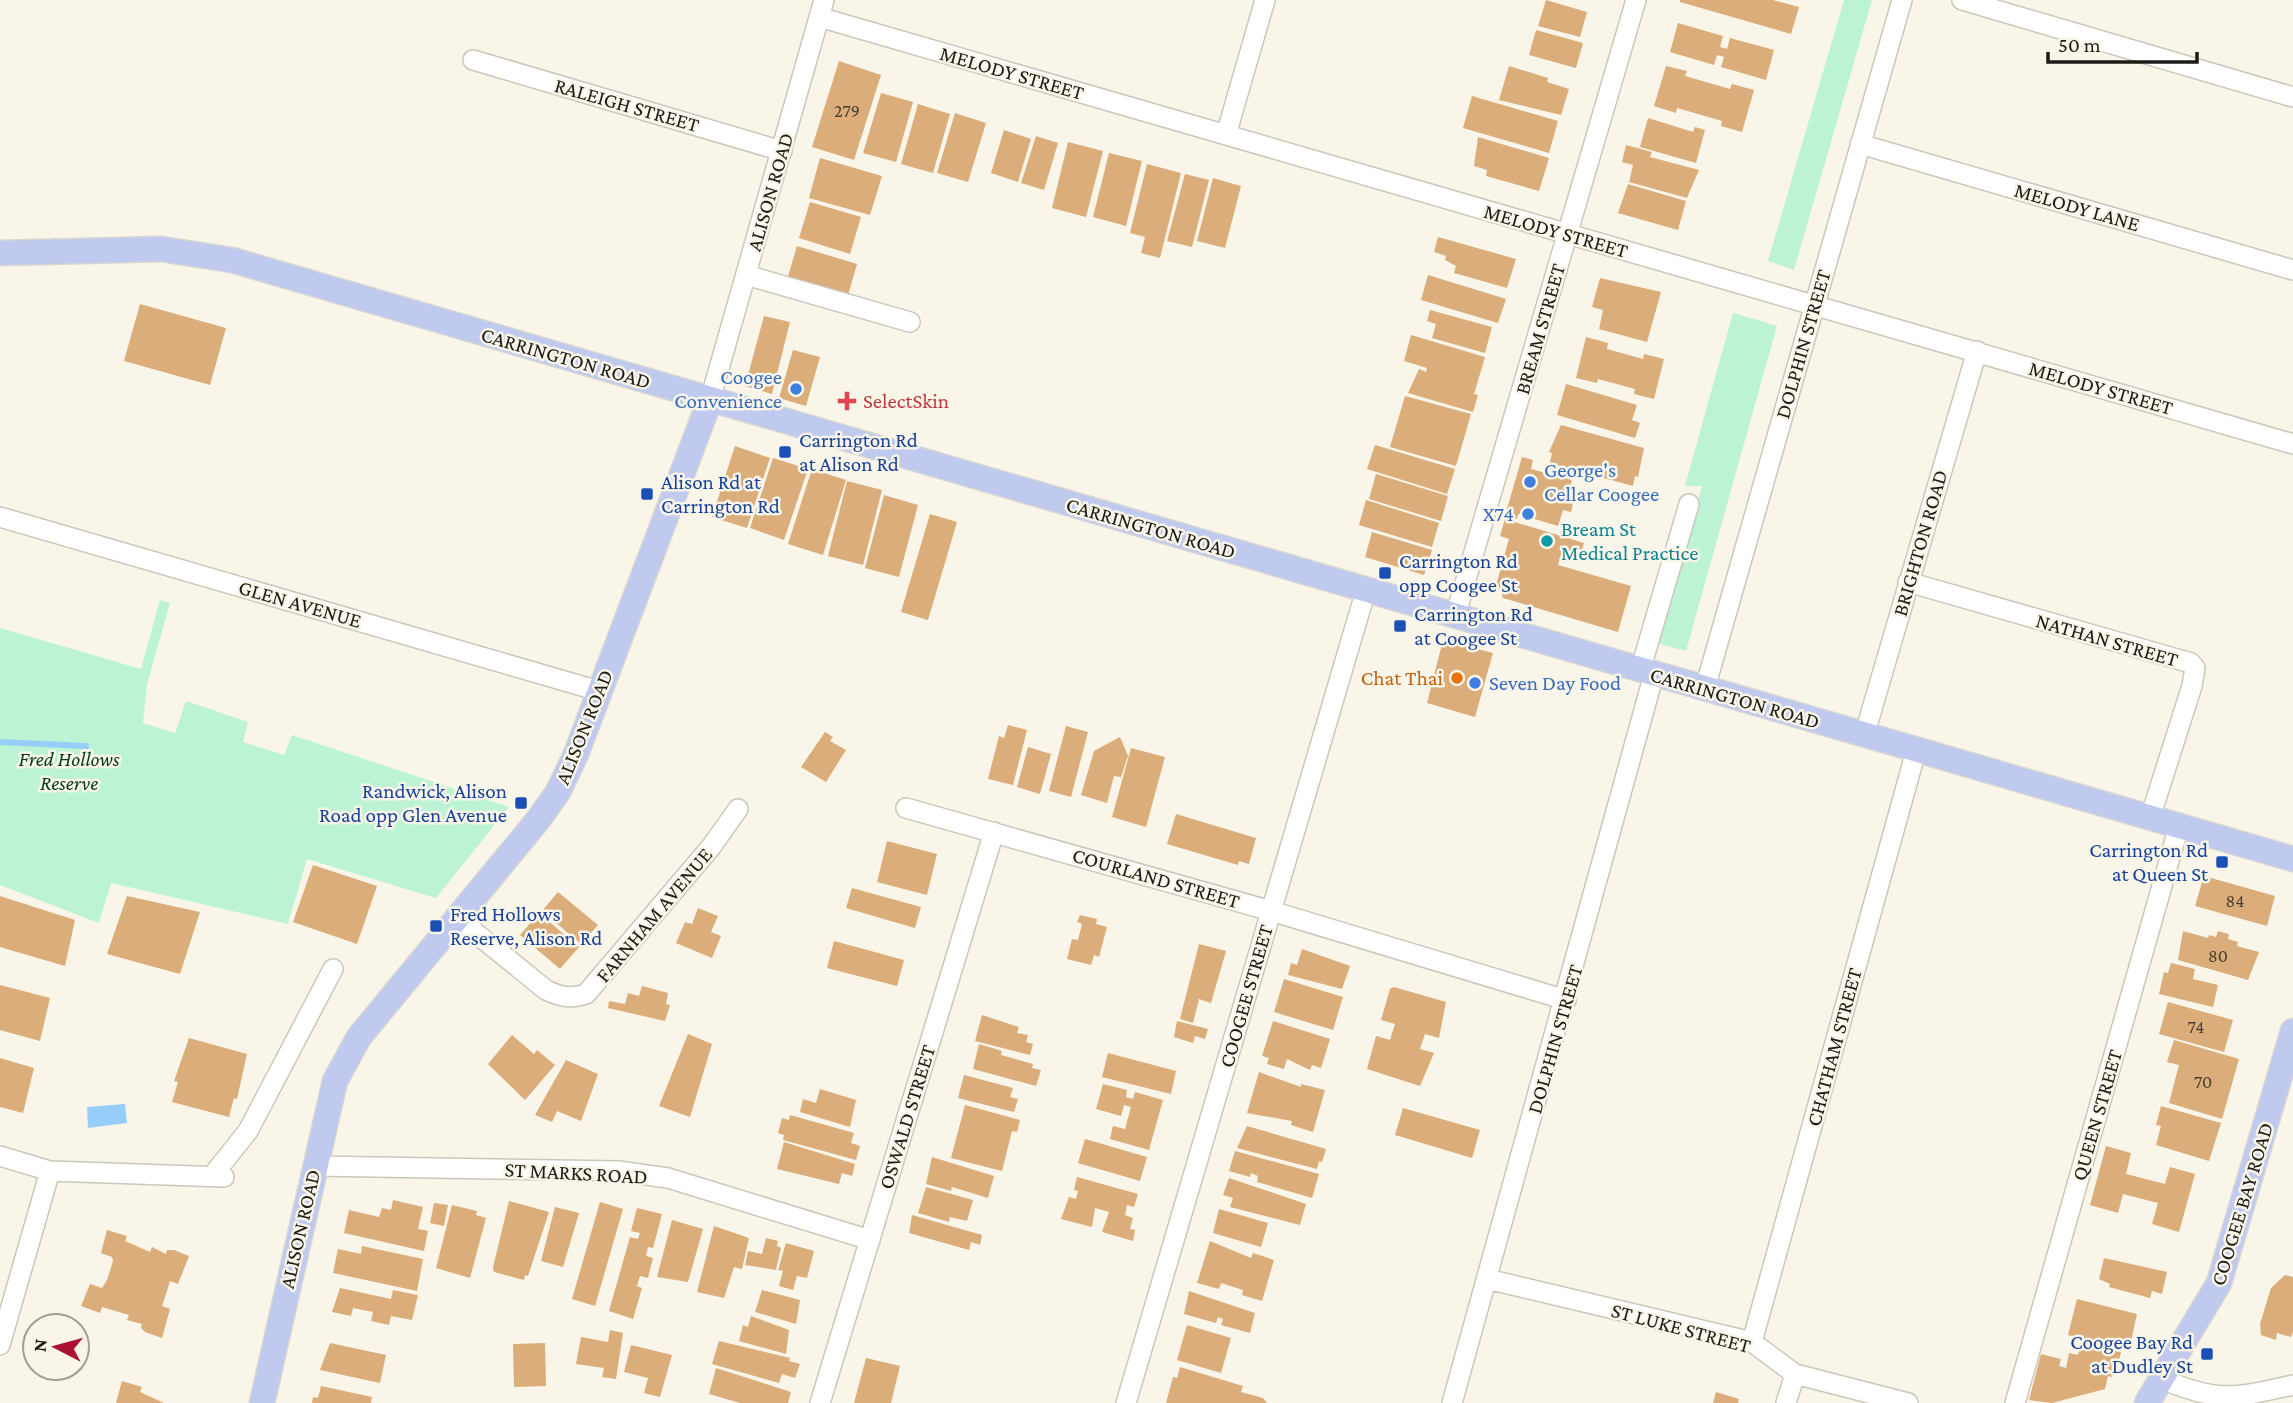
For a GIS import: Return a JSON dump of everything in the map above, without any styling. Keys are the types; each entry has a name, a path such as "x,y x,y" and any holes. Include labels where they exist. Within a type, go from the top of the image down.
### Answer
{"main road":[{"name":"CARRINGTON ROAD","path":"0,253 161,249 232,260 2293,859"},
{"name":"ALISON ROAD","path":"262,1403 328,1102 346,1057 390,997 548,808 568,774 710,400"},
{"name":"COOGEE BAY ROAD","path":"2147,1403 2220,1283 2293,1031"}],"street":[{"path":"1226,135 1265,0"},
{"name":"BREAM STREET","path":"1455,617 1636,0"},
{"name":"DOLPHIN STREET","path":"1705,688 1902,0"},
{"path":"1962,0 2293,97"},
{"name":"MELODY STREET","path":"822,9 1226,135 2292,441"},
{"name":"ALISON ROAD","path":"710,400 822,9"},
{"name":"RALEIGH STREET","path":"473,60 782,151"},
{"name":"MELODY LANE","path":"1860,144 2293,270"},
{"path":"746,275 910,322"},
{"name":"BRIGHTON ROAD","path":"1864,736 1977,351"},
{"name":"DOLPHIN STREET","path":"1452,1403 1566,1000 1689,504"},
{"name":"GLEN AVENUE","path":"0,517 599,691"},
{"name":"NATHAN STREET","path":"1908,582 2190,663 2195,668 2192,686 2150,818"},
{"name":"COOGEE STREET","path":"1126,1403 1366,590"},
{"name":"CHATHAM STREET","path":"1752,1342 1916,751"},
{"name":"FARNHAM AVENUE","path":"456,917 546,990 573,998 586,994 711,847 738,808"},
{"name":"COURLAND STREET","path":"906,808 1271,911 1566,1000"},
{"name":"QUEEN STREET","path":"2015,1403 2179,826"},
{"name":"OSWALD STREET","path":"820,1403 994,832"},
{"path":"0,1156 50,1171 220,1176 248,1132 333,969"},
{"name":"ST MARKS ROAD","path":"314,1166 643,1174 668,1178 870,1240"},
{"path":"0,1345 50,1171"},
{"name":"ST LUKE STREET","path":"1487,1279 1752,1342 1795,1374 1909,1403"},
{"path":"1786,1403 1795,1374"},
{"path":"2162,1379 2205,1400 2228,1400 2293,1385"}],"green space":[{"path":"1844,0 1872,0 1794,270 1768,261"},
{"path":"1733,313 1777,326 1686,651 1657,643 1702,486 1685,486"},
{"name":"Fred Hollows Reserve","path":"160,600 170,603 147,684 143,723 175,733 186,701 248,722 243,742 284,755 292,735 509,807 436,898 307,859 288,924 111,883 99,923 0,885 0,628 141,669"}],"water":[{"path":"125,1104 127,1123 88,1128 87,1107"}],"building":[{"path":"1546,0 1587,12 1580,37 1538,26"},
{"path":"1680,0 1773,0 1799,7 1791,34"},
{"path":"1678,23 1723,36 1720,47 1727,49 1730,38 1774,50 1766,80 1721,67 1724,57 1717,55 1714,65 1670,52"},
{"path":"1536,30 1583,43 1576,68 1529,55"},
{"path":"839,61 881,75 854,160 812,147"},
{"path":"1509,66 1548,78 1547,82 1569,89 1561,115 1499,100"},
{"path":"1666,66 1687,71 1685,76 1730,89 1732,84 1754,90 1742,132 1721,126 1722,121 1677,108 1676,113 1654,106"},
{"path":"881,93 913,102 896,162 863,153"},
{"path":"1472,96 1558,121 1549,153 1463,128"},
{"path":"918,104 950,114 933,173 901,164"},
{"path":"955,113 986,123 968,182 937,173"},
{"path":"1648,118 1693,132 1695,127 1705,130 1696,163 1640,147"},
{"path":"1004,130 1031,139 1018,182 991,173"},
{"path":"1036,136 1058,143 1044,190 1021,183"},
{"path":"1478,137 1549,158 1539,191 1486,176 1487,170 1474,166"},
{"path":"1068,142 1103,151 1086,217 1052,208"},
{"path":"1626,145 1652,152 1650,157 1699,170 1687,198 1629,182 1633,165 1622,162"},
{"path":"1109,153 1142,161 1126,226 1093,217"},
{"path":"820,158 882,176 870,215 809,198"},
{"path":"1147,164 1181,173 1160,258 1141,253 1145,237 1130,233"},
{"path":"1185,174 1209,180 1192,247 1167,241"},
{"path":"1213,178 1241,186 1225,248 1197,241"},
{"path":"1628,184 1686,201 1678,230 1618,213"},
{"path":"810,202 861,217 850,254 799,238"},
{"path":"1438,237 1516,259 1507,288 1454,273 1456,266 1445,260 1446,256 1434,252"},
{"path":"797,246 857,264 846,302 786,283"},
{"path":"1428,275 1506,299 1498,323 1421,300"},
{"path":"1600,278 1661,292 1647,342 1599,329 1603,310 1592,307"},
{"path":"140,304 226,328 210,385 124,361"},
{"path":"1430,310 1492,327 1485,353 1432,338 1436,324 1427,321"},
{"path":"764,316 790,322 772,394 745,386"},
{"path":"1411,335 1485,357 1474,394 1478,395 1473,412 1408,393 1419,369 1426,372 1427,368 1404,361"},
{"path":"1586,337 1608,343 1607,349 1643,359 1644,354 1664,359 1654,399 1634,394 1635,389 1598,379 1597,383 1576,378"},
{"path":"793,350 820,357 806,406 779,398"},
{"path":"1566,384 1637,405 1632,420 1640,423 1635,438 1557,415"},
{"path":"1405,396 1471,414 1456,466 1390,447"},
{"path":"1561,425 1644,448 1638,477 1635,476 1633,486 1550,463 1552,453 1549,452"},
{"path":"1375,445 1455,469 1447,494 1367,469"},
{"path":"735,446 770,458 747,528 712,517"},
{"path":"1522,457 1533,460 1531,469 1572,480 1567,496 1574,498 1571,512 1563,510 1558,526 1518,514 1517,519 1505,516"},
{"path":"773,458 808,469 784,540 750,528"},
{"path":"812,469 846,480 823,555 788,544"},
{"path":"1376,474 1448,496 1441,521 1369,499"},
{"path":"847,481 882,490 863,565 828,556"},
{"path":"884,495 918,505 899,577 865,568"},
{"path":"1366,500 1439,523 1432,547 1359,525"},
{"path":"930,514 957,522 928,620 901,612"},
{"path":"1505,519 1584,543 1579,560 1561,555 1558,565 1631,586 1618,632 1503,598 1497,582 1509,539 1500,536"},
{"path":"1372,532 1432,550 1424,575 1365,557"},
{"path":"1443,640 1493,653 1475,717 1427,703"},
{"path":"1008,725 1027,730 1013,785 988,779 999,736 1004,738"},
{"path":"1066,726 1088,732 1071,797 1049,791"},
{"path":"825,732 833,737 830,741 846,750 826,782 801,767"},
{"path":"1120,737 1128,756 1121,777 1114,776 1107,803 1081,795 1094,751"},
{"path":"1028,747 1051,754 1040,794 1017,787"},
{"path":"1131,748 1165,757 1146,827 1112,817"},
{"path":"1176,814 1256,838 1249,864 1239,861 1238,865 1167,844"},
{"path":"887,841 937,854 927,895 877,882"},
{"path":"313,865 377,886 357,944 293,922"},
{"path":"2204,876 2275,896 2267,926 2195,906"},
{"path":"852,888 921,907 915,928 846,908"},
{"path":"558,892 598,925 581,944 542,911"},
{"path":"0,896 75,920 65,966 0,947"},
{"path":"127,896 200,912 180,974 107,954"},
{"path":"698,908 718,916 711,932 721,936 712,958 676,943 685,922 692,924"},
{"path":"539,913 579,947 560,969 520,935"},
{"path":"1080,915 1097,919 1096,924 1107,927 1099,957 1094,955 1091,965 1067,959 1072,939 1078,940 1082,924 1077,922"},
{"path":"2183,931 2208,938 2209,935 2216,937 2218,931 2229,934 2228,939 2238,942 2237,946 2259,952 2248,980 2178,960"},
{"path":"834,941 904,960 897,986 827,968"},
{"path":"1199,944 1226,951 1211,1003 1199,999 1193,1023 1180,1019"},
{"path":"1302,949 1350,966 1342,989 1288,975 1291,963 1297,965"},
{"path":"2171,963 2195,969 2193,979 2218,985 2213,1007 2159,994 2164,972 2168,973"},
{"path":"1284,979 1343,997 1333,1030 1274,1012"},
{"path":"0,985 50,998 40,1041 0,1030"},
{"path":"642,986 668,993 666,1004 670,1005 665,1021 608,1008 609,1001 625,1004 628,993 639,996"},
{"path":"1394,987 1446,1002 1439,1038 1425,1034 1420,1049 1434,1053 1420,1086 1367,1069 1376,1036 1390,1040 1395,1024 1381,1020 1390,989"},
{"path":"2168,1002 2233,1020 2224,1052 2159,1034"},
{"path":"982,1015 1019,1027 1017,1033 1028,1035 1026,1042 1033,1044 1030,1055 975,1041"},
{"path":"1177,1021 1208,1029 1205,1039 1195,1036 1193,1043 1174,1037"},
{"path":"1273,1021 1330,1039 1321,1068 1312,1065 1310,1070 1287,1059 1284,1069 1267,1064 1269,1058 1262,1056"},
{"path":"688,1034 712,1044 690,1117 659,1106"},
{"path":"512,1035 534,1054 537,1050 555,1065 525,1100 488,1064"},
{"path":"189,1038 247,1054 237,1099 234,1098 229,1117 172,1102 178,1082 174,1081"},
{"path":"2174,1040 2239,1059 2222,1119 2169,1103 2179,1065 2167,1062"},
{"path":"979,1044 1002,1051 1001,1055 1033,1064 1032,1068 1041,1070 1036,1086 973,1069"},
{"path":"1108,1053 1176,1071 1171,1094 1102,1077"},
{"path":"0,1058 34,1068 23,1113 0,1107"},
{"path":"566,1060 598,1074 581,1121 557,1111 552,1122 535,1115"},
{"path":"1259,1072 1301,1087 1301,1084 1325,1090 1313,1132 1291,1125 1292,1121 1247,1113"},
{"path":"964,1075 1013,1088 1010,1097 1018,1099 1014,1112 958,1098"},
{"path":"1103,1084 1127,1090 1126,1097 1133,1099 1135,1092 1163,1100 1149,1150 1110,1139 1113,1126 1125,1129 1131,1107 1124,1105 1121,1116 1096,1109"},
{"path":"820,1089 856,1100 850,1127 800,1112 803,1099 816,1103"},
{"path":"965,1105 1020,1120 1017,1132 1012,1131 1002,1171 951,1158"},
{"path":"2161,1106 2221,1123 2209,1161 2156,1145 2161,1126 2156,1125"},
{"path":"1403,1108 1480,1130 1472,1158 1395,1135"},
{"path":"790,1115 854,1133 851,1143 860,1146 856,1160 783,1140 784,1135 778,1133 782,1118 789,1120"},
{"path":"1247,1126 1326,1149 1322,1162 1319,1161 1317,1169 1237,1148"},
{"path":"1085,1139 1147,1157 1140,1181 1078,1163"},
{"path":"784,1142 855,1164 852,1176 842,1173 839,1184 777,1169"},
{"path":"2106,1146 2131,1153 2126,1174 2165,1184 2170,1167 2195,1174 2179,1232 2152,1224 2158,1203 2123,1194 2118,1213 2090,1205"},
{"path":"1235,1151 1319,1174 1312,1198 1257,1182 1258,1176 1251,1173 1250,1177 1229,1171"},
{"path":"932,1157 994,1176 988,1198 952,1187 951,1191 926,1184"},
{"path":"1077,1177 1138,1194 1134,1207 1127,1205 1125,1215 1133,1218 1130,1229 1135,1230 1133,1241 1102,1232 1109,1212 1095,1208 1092,1227 1061,1219 1069,1197 1076,1199 1078,1191 1074,1190"},
{"path":"1229,1178 1306,1204 1300,1225 1230,1207 1233,1198 1223,1195"},
{"path":"926,1187 973,1200 967,1221 950,1217 949,1222 918,1213"},
{"path":"393,1200 423,1207 418,1229 428,1231 424,1251 344,1233 349,1210 379,1217 382,1208 391,1210"},
{"path":"509,1201 549,1212 528,1276 525,1275 524,1280 494,1272 493,1267"},
{"path":"600,1202 623,1209 595,1306 572,1299"},
{"path":"434,1203 448,1205 444,1226 430,1223"},
{"path":"452,1205 477,1211 476,1215 486,1218 470,1278 436,1268"},
{"path":"555,1207 579,1213 563,1267 541,1261"},
{"path":"637,1208 662,1214 653,1248 648,1247 646,1256 653,1258 648,1278 640,1276 637,1286 642,1288 633,1319 609,1311 630,1237 638,1239 640,1233 631,1231"},
{"path":"1219,1209 1268,1223 1261,1247 1213,1233"},
{"path":"912,1215 982,1235 980,1245 971,1242 969,1250 909,1233"},
{"path":"672,1220 703,1229 688,1282 657,1277"},
{"path":"714,1226 749,1238 742,1269 734,1267 724,1298 697,1292"},
{"path":"107,1230 127,1236 125,1241 150,1252 152,1247 166,1254 167,1250 174,1250 189,1256 178,1284 170,1281 162,1306 170,1309 162,1338 145,1332 141,1328 142,1324 127,1320 129,1315 102,1307 100,1313 81,1306 90,1284 102,1288 107,1280 113,1261 112,1257 101,1253"},
{"path":"766,1238 778,1241 777,1246 781,1248 776,1270 745,1265 748,1251 762,1254"},
{"path":"1210,1241 1251,1258 1253,1253 1274,1260 1262,1301 1242,1295 1243,1290 1221,1283 1219,1289 1197,1283"},
{"path":"786,1243 814,1251 807,1278 797,1276 793,1290 779,1286 783,1271 778,1270"},
{"path":"362,1246 423,1259 417,1291 333,1273 338,1249 361,1254"},
{"path":"2104,1258 2167,1272 2162,1294 2152,1291 2150,1298 2109,1287 2110,1284 2099,1279"},
{"path":"2285,1275 2293,1277 2293,1332 2291,1337 2277,1333 2276,1340 2261,1335 2260,1324 2271,1288"},
{"path":"340,1288 391,1299 393,1290 418,1295 412,1320 391,1316 389,1325 371,1321 373,1312 353,1308 351,1316 332,1312"},
{"path":"762,1290 800,1300 796,1324 755,1312"},
{"path":"1189,1291 1255,1313 1250,1333 1221,1325 1223,1319 1218,1317 1216,1323 1184,1314"},
{"path":"2077,1299 2137,1314 2129,1350 2068,1335"},
{"path":"751,1316 789,1330 786,1354 739,1341 743,1325 748,1327"},
{"path":"1187,1325 1231,1338 1221,1373 1177,1360"},
{"path":"610,1330 623,1333 616,1379 602,1377 604,1368 576,1364 581,1337 608,1342"},
{"path":"719,1341 790,1358 789,1361 800,1364 795,1378 782,1374 779,1383 712,1364"},
{"path":"2081,1342 2121,1352 2117,1369 2114,1368 2112,1377 2108,1376 2105,1389 2052,1403 2029,1400 2041,1354 2061,1359 2059,1366 2066,1368 2069,1353 2078,1355"},
{"path":"330,1343 386,1355 380,1383 320,1370"},
{"path":"545,1343 546,1386 514,1387 513,1344"},
{"path":"631,1345 672,1355 660,1397 644,1393 648,1378 624,1372"},
{"path":"866,1358 900,1366 891,1403 854,1403"},
{"path":"1180,1367 1243,1386 1241,1392 1263,1398 1267,1403 1166,1403 1173,1377 1177,1378"},
{"path":"716,1368 791,1392 788,1403 740,1403 709,1394"},
{"path":"122,1381 142,1387 140,1392 164,1403 116,1403"},
{"path":"321,1386 372,1397 371,1403 312,1403 313,1397 318,1398"},
{"path":"1716,1392 1739,1399 1738,1403 1713,1403"}],"waterway":[{"path":"0,742 86,746"}],"place":[{"name":"Coogee Convenience","path":"796,389"},
{"name":"SelectSkin","path":"847,401"},
{"name":"Carrington Rd at Alison Rd","path":"785,452"},
{"name":"George's Cellar Coogee","path":"1530,482"},
{"name":"Alison Rd at Carrington Rd","path":"647,494"},
{"name":"X74","path":"1528,514"},
{"name":"Bream St Medical Practice","path":"1547,541"},
{"name":"Carrington Rd opp Coogee St","path":"1385,573"},
{"name":"Carrington Rd at Coogee St","path":"1400,626"},
{"name":"Chat Thai","path":"1457,678"},
{"name":"Seven Day Food","path":"1475,683"},
{"name":"Randwick, Alison Road opp Glen Avenue","path":"521,803"},
{"name":"Carrington Rd at Queen St","path":"2222,862"},
{"name":"Fred Hollows Reserve, Alison Rd","path":"436,926"},
{"name":"Coogee Bay Rd at Dudley St","path":"2207,1354"}]}
